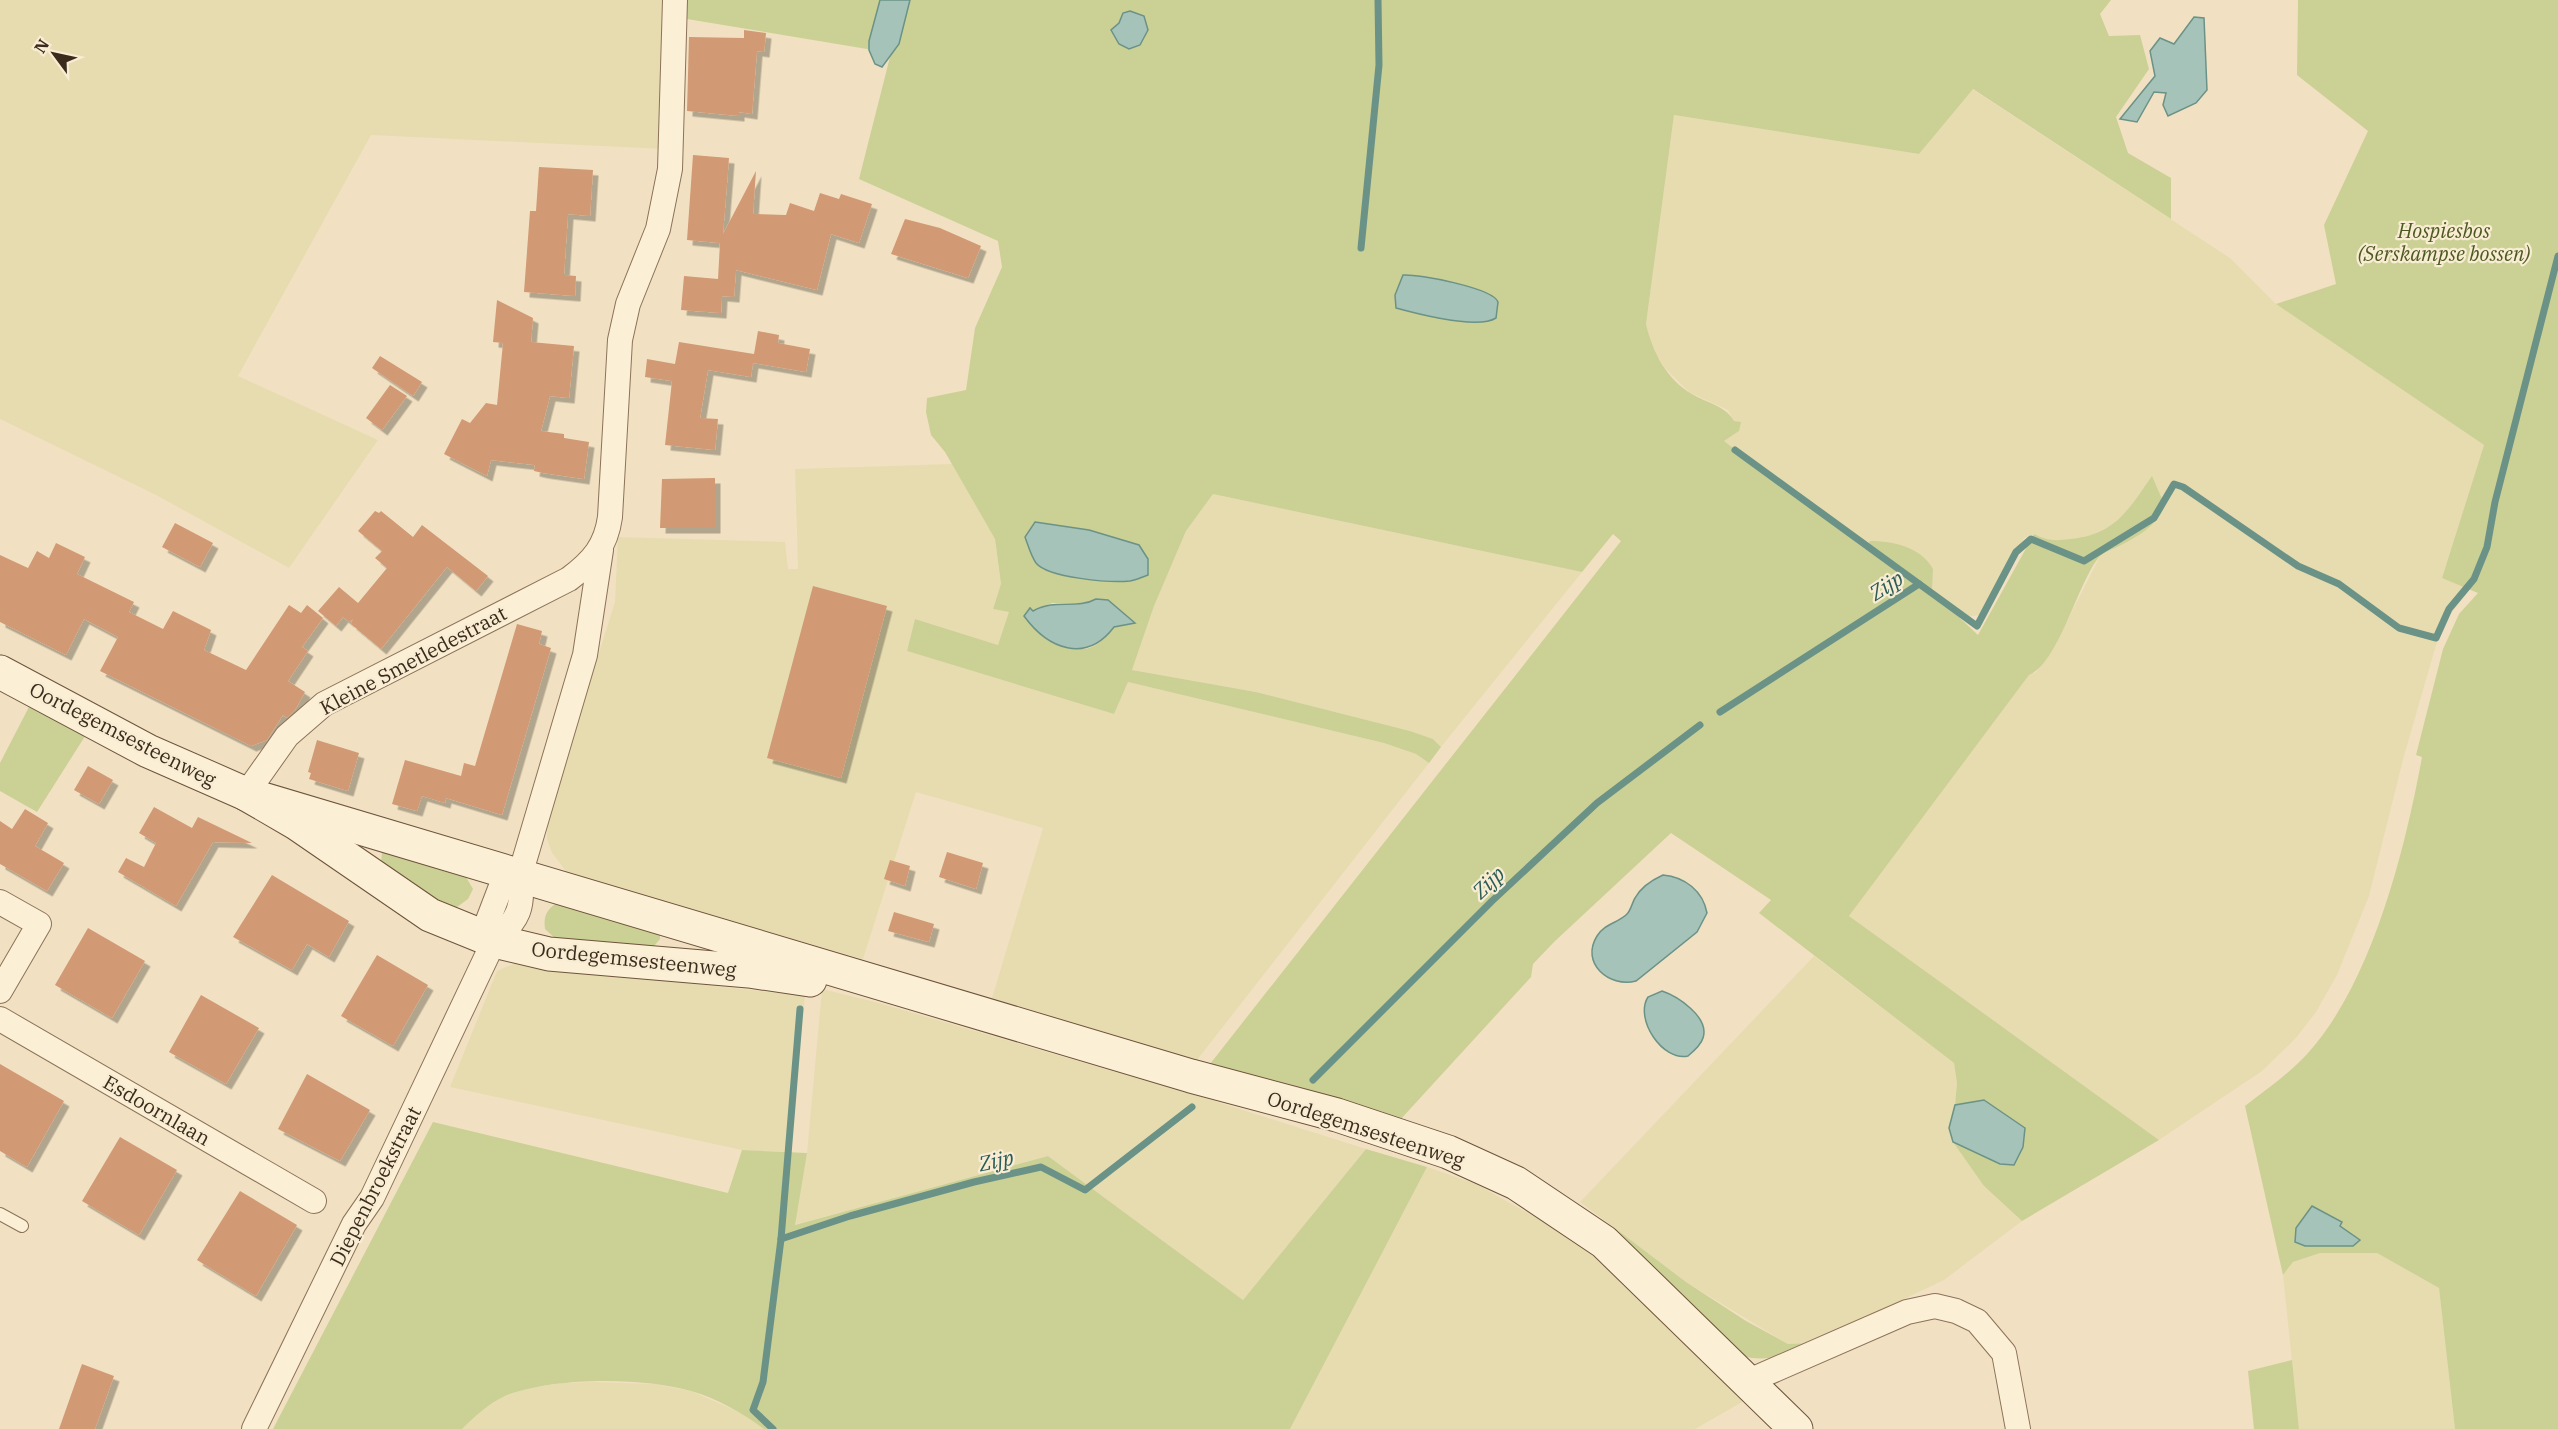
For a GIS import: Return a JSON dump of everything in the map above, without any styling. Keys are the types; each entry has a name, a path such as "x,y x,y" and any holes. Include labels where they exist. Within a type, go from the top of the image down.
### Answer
{"street":[{"name":"Kleine Smetledestraat","path":"520,875 585,655 601,550 608,534 620,340 628,304 658,229 670,169 675,0"},
{"name":"Kleine Smetledestraat","path":"246,794 287,736 324,704 569,579 601,550"},
{"name":"Oordegemsesteenweg","path":"0,672 148,751 246,794 296,823 430,915 494,941 549,954 749,971 918,995"},
{"name":"Oordegemsesteenweg","path":"246,794 1191,1076 1336,1115 1448,1152 1516,1183 1604,1242 1796,1429"},
{"name":"Diepenbroekstraat","path":"254,1429 354,1224 372,1198 494,941 511,926 523,898 520,875"},
{"path":"0,902 39,924 0,991"},
{"name":"Esdoornlaan","path":"0,1019 314,1201"},
{"path":"1749,1381 1907,1312 1935,1306 1956,1311 1977,1321 2004,1353 2018,1429"}],"lane":[{"path":"0,1214 22,1226"}],"shaded area":[{"path":"0,0 665,0 663,149 371,135 238,376 378,440 289,568 156,495 0,419"},
{"path":"1972,89 2230,258 2276,304 2484,445 2442,578 2470,589 2446,620 2436,645 2404,756 2369,896 2337,975 2316,1012 2296,1038 2262,1071 2159,1140 1849,916 2029,675 2036,672 2056,643 2101,554 2152,477 2127,511 2108,529 2092,537 2050,542 2034,534 2024,538 1980,615 1959,618 1932,592 1933,569 1920,555 1907,548 1865,549 1724,441 1739,431 1728,410 1689,392 1665,368 1651,346 1646,324 1674,115 1919,154"},
{"path":"952,464 995,539 1001,585 993,609 1010,612 998,645 915,619 907,651 1114,714 1128,682 1384,743 1416,754 1429,763 1197,1060 992,998 1043,828 916,792 863,959 569,875 552,853 547,839 548,815 615,602 618,537 785,542 788,569 798,569 795,469"},
{"path":"1213,494 1582,572 1441,747 1433,739 1410,731 1256,692 1132,670 1154,606 1186,531"},
{"path":"1814,956 1954,1063 1957,1083 1955,1105 1984,1186 2022,1221 1944,1280 1811,1343 1788,1344 1686,1282 1580,1202"},
{"path":"513,964 805,996 789,1152 742,1150 450,1087 497,971"},
{"path":"822,989 879,1003 1208,1099 1366,1149 1243,1300 1048,1156 794,1225 807,1153"},
{"path":"1427,1167 1476,1184 1571,1237 1621,1280 1744,1401 1695,1429 1290,1429"},
{"path":"2320,1253 2377,1253 2439,1288 2455,1429 2299,1429 2283,1275 2293,1262"},
{"path":"563,1383 655,1384 691,1391 739,1412 764,1429 462,1429 480,1411 503,1397 528,1388"}],"green space":[{"path":"686,0 2111,0 2100,14 2109,36 2140,35 2149,69 2116,117 2128,153 2171,178 2171,219 1973,89 1919,154 1674,115 1646,324 1652,344 1662,364 1675,381 1692,394 1721,408 1734,421 1741,422 1739,431 1724,441 1865,549 1870,541 1888,542 1914,550 1921,555 1933,569 1932,592 1978,635 2034,534 2060,540 2085,537 2098,532 2119,519 2152,476 2165,506 2162,513 2141,534 2100,556 2084,583 2050,655 2029,675 1849,916 2159,1140 2022,1221 1984,1186 1953,1142 2000,1164 2013,1165 2023,1147 2025,1128 1984,1100 1955,1105 1957,1083 1954,1063 1759,913 1771,900 1671,833 1533,964 1531,977 1400,1120 1210,1064 1621,541 1613,534 1582,572 1213,494 1186,531 1154,606 1132,670 1256,692 1410,731 1433,739 1441,747 1429,763 1416,754 1384,743 1128,682 1114,714 907,651 915,619 998,645 1009,612 993,609 1001,584 995,539 945,452 931,435 926,412 927,398 966,390 975,328 1002,267 998,241 859,179 891,53 687,19","holes":["1035,522 1089,530 1139,545 1108,581 1054,572","1096,599 1134,623 1114,627 1102,640 1091,647 1081,649 1062,640 1033,611 1052,603 1089,603"]},
{"name":"Hospiesbos (Serskampse bossen)","path":"2298,0 2558,0 2558,1429 2455,1429 2439,1288 2377,1253 2320,1253 2293,1262 2283,1275 2245,1106 2286,1074 2308,1053 2331,1024 2368,953 2383,913 2406,832 2422,757 2416,755 2443,649 2459,614 2478,593 2442,578 2484,445 2276,304 2336,284 2324,225 2368,131 2297,75"},
{"path":"30,705 87,733 37,812 0,791 0,763"},
{"path":"388,848 460,867 473,889 468,899 457,907 446,906 381,863 382,853"},
{"path":"558,902 660,933 660,939 654,946 649,947 557,940 545,929 545,917 551,907"},
{"path":"433,1122 728,1193 742,1150 807,1153 795,1225 1048,1156 1243,1300 1366,1149 1427,1167 1290,1429 764,1429 729,1407 691,1391 648,1383 597,1381 547,1385 505,1396 482,1411 462,1429 273,1429"},
{"path":"1616,1229 1686,1282 1746,1321 1788,1344 1811,1343 1786,1354 1769,1358 1743,1356"},
{"path":"2292,1360 2299,1429 2254,1429 2248,1371"}],"water":[{"path":"880,0 910,0 899,44 882,67 875,64 869,50 869,41"},
{"path":"1130,11 1144,16 1148,30 1140,45 1129,49 1119,44 1111,30 1119,23 1123,13"},
{"path":"2194,17 2204,18 2207,90 2196,103 2168,116 2163,105 2166,93 2154,92 2137,122 2120,119 2155,76 2150,51 2160,38 2174,44"},
{"path":"1403,275 1439,279 1483,292 1498,302 1496,318 1487,321 1462,322 1396,308 1395,295"},
{"path":"1035,522 1089,530 1139,545 1148,559 1148,575 1130,581 1109,581 1066,576 1043,568 1034,560 1025,537"},
{"path":"1096,599 1108,600 1135,623 1114,627 1103,639 1092,646 1068,648 1044,637 1024,616 1030,608 1033,611 1050,605 1081,604"},
{"path":"1663,875 1686,882 1702,898 1707,913 1697,932 1636,981 1616,981 1607,977 1595,964 1592,955 1597,936 1603,929 1620,920 1630,911 1640,890"},
{"path":"1662,991 1691,1008 1702,1023 1704,1030 1702,1041 1688,1056 1679,1056 1669,1052 1653,1037 1648,1027 1645,1006 1648,997"},
{"path":"1984,1100 2025,1128 2023,1147 2014,1165 2000,1164 1953,1142 1949,1128 1955,1105"},
{"path":"2312,1206 2342,1222 2340,1226 2360,1240 2353,1246 2305,1246 2295,1242 2296,1228"}],"building":[{"path":"744,30 766,33 764,52 757,51 752,114 739,112 739,116 687,111 689,37 744,38"},
{"path":"693,155 729,158 723,234 756,171 753,214 786,215 790,203 814,211 820,193 839,199 841,194 872,204 859,243 831,234 817,290 736,270 734,297 722,296 721,313 681,310 684,276 718,279 720,243 687,240"},
{"path":"539,167 593,170 590,216 568,214 564,275 576,276 575,296 524,292 530,211 536,211"},
{"path":"905,219 940,228 981,246 968,278 891,254"},
{"path":"497,300 533,318 531,342 574,346 569,398 550,396 541,431 564,434 564,438 589,442 584,479 534,471 535,465 491,460 487,476 444,454 462,419 470,423 486,403 497,405 503,343 493,342"},
{"path":"758,331 779,335 778,343 810,349 806,372 753,363 751,377 708,370 700,418 718,419 715,450 665,445 672,381 645,377 647,359 675,364 679,342 754,354"},
{"path":"380,356 422,382 413,396 372,368"},
{"path":"390,385 407,396 382,430 366,418"},
{"path":"715,478 715,528 660,528 662,479"},
{"path":"375,511 379,513 381,511 413,537 422,525 488,576 476,591 447,567 381,649 351,624 353,619 349,622 343,617 336,626 318,611 339,587 358,603 387,568 375,558 382,551 358,531"},
{"path":"175,523 213,543 200,567 162,547"},
{"path":"56,543 85,557 77,574 134,602 129,612 163,629 173,611 211,630 204,650 246,670 289,605 301,613 307,605 323,618 302,647 308,651 288,681 305,692 295,710 287,718 283,715 267,740 251,746 100,671 118,637 84,619 66,655 0,622 0,555 28,568 37,551 49,558"},
{"path":"813,586 887,606 841,778 767,758"},
{"path":"517,624 542,631 539,644 551,648 502,815 446,798 445,803 422,796 417,811 392,804 405,760 461,776 464,763 475,766"},
{"path":"317,740 359,753 348,791 309,779 311,773 308,772"},
{"path":"88,766 113,780 99,804 74,790"},
{"path":"154,807 192,828 198,817 252,843 213,842 176,906 118,872 126,858 144,867 156,843 139,833"},
{"path":"25,809 48,823 35,846 64,863 47,891 0,864 0,821 12,829"},
{"path":"947,852 983,863 976,889 939,877"},
{"path":"890,860 910,866 905,886 884,879"},
{"path":"272,875 349,921 329,957 307,944 292,970 233,937"},
{"path":"894,912 934,924 929,942 888,931"},
{"path":"88,928 145,961 112,1018 55,985"},
{"path":"377,955 428,985 393,1046 341,1016"},
{"path":"201,995 259,1028 226,1084 169,1052"},
{"path":"0,1064 64,1101 27,1167 0,1151"},
{"path":"307,1074 370,1110 340,1161 278,1129"},
{"path":"120,1137 177,1170 139,1235 82,1201"},
{"path":"240,1191 297,1225 256,1296 197,1260"},
{"path":"82,1364 114,1376 95,1429 59,1429"}],"waterway":[{"path":"1361,248 1379,65 1378,0"},
{"path":"1735,450 1977,626 2016,552 2031,539 2084,561 2154,518 2174,484 2183,487 2298,566 2339,584 2399,628 2436,638 2449,609 2474,579 2487,547 2495,502 2558,256"},
{"name":"Zijp","path":"1720,712 1919,584"},
{"name":"Zijp","path":"1313,1080 1492,901 1597,803 1700,725"},
{"name":"Zijp","path":"773,1429 753,1410 763,1382 781,1239 800,1009"},
{"name":"Zijp","path":"781,1239 850,1216 974,1182 1041,1167 1085,1190 1192,1107"}]}
